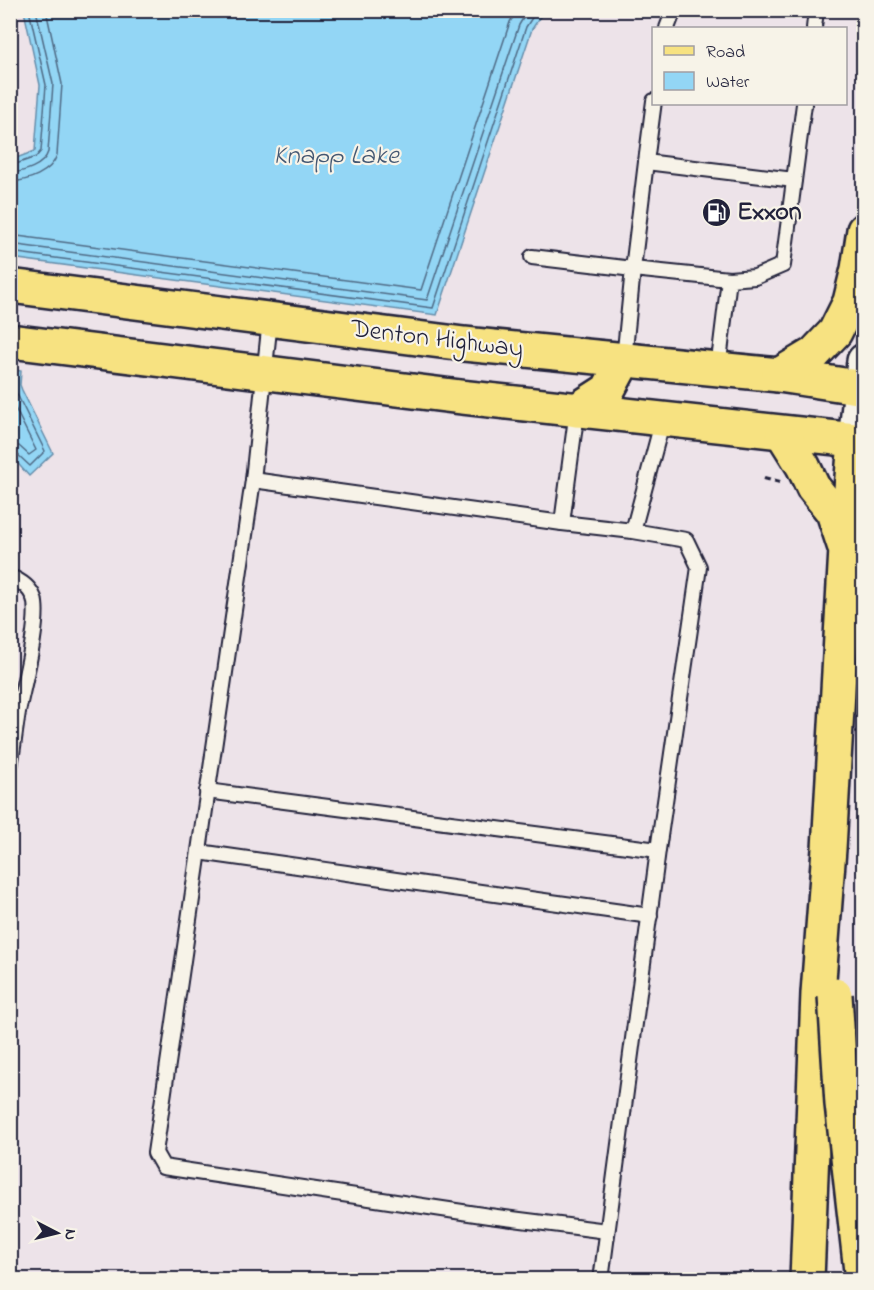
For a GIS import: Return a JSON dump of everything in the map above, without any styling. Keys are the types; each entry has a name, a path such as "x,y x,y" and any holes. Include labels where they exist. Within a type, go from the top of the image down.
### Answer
{"main road":[{"path":"779,375 813,354 835,332 850,302 864,230"},
{"name":"Denton Highway","path":"10,286 464,344 779,375 862,379"},
{"name":"Denton Highway","path":"10,341 577,410 859,441"},
{"path":"577,410 608,390 624,360"},
{"path":"807,1280 826,994 837,901 829,849 846,549 859,441 862,379"},
{"path":"783,434 813,487 833,512 846,549"},
{"path":"826,994 842,1104 861,1280"},
{"path":"861,1280 864,1172"}],"lane":[{"path":"667,27 674,10"},
{"path":"814,27 816,10"},
{"path":"624,360 653,105"},
{"path":"532,257 729,279 755,278 783,266 804,105"},
{"path":"646,162 794,180"},
{"path":"718,369 729,279"},
{"path":"270,320 253,480 155,1153 163,1167 607,1231"},
{"path":"562,523 577,410"},
{"path":"633,531 663,419"},
{"path":"253,480 686,540 699,567 658,850 601,1280"},
{"path":"10,578 17,579 29,590 34,599 36,619 10,767"},
{"path":"207,791 658,850"},
{"path":"199,852 650,916"}],"water":[{"name":"Knapp Lake","path":"24,10 544,11 532,29 437,315 11,258 11,160 35,151 40,85"},
{"path":"11,369 21,371 20,385 53,453 29,476 11,456"}],"place":[{"name":"Exxon","path":"716,213"}]}
